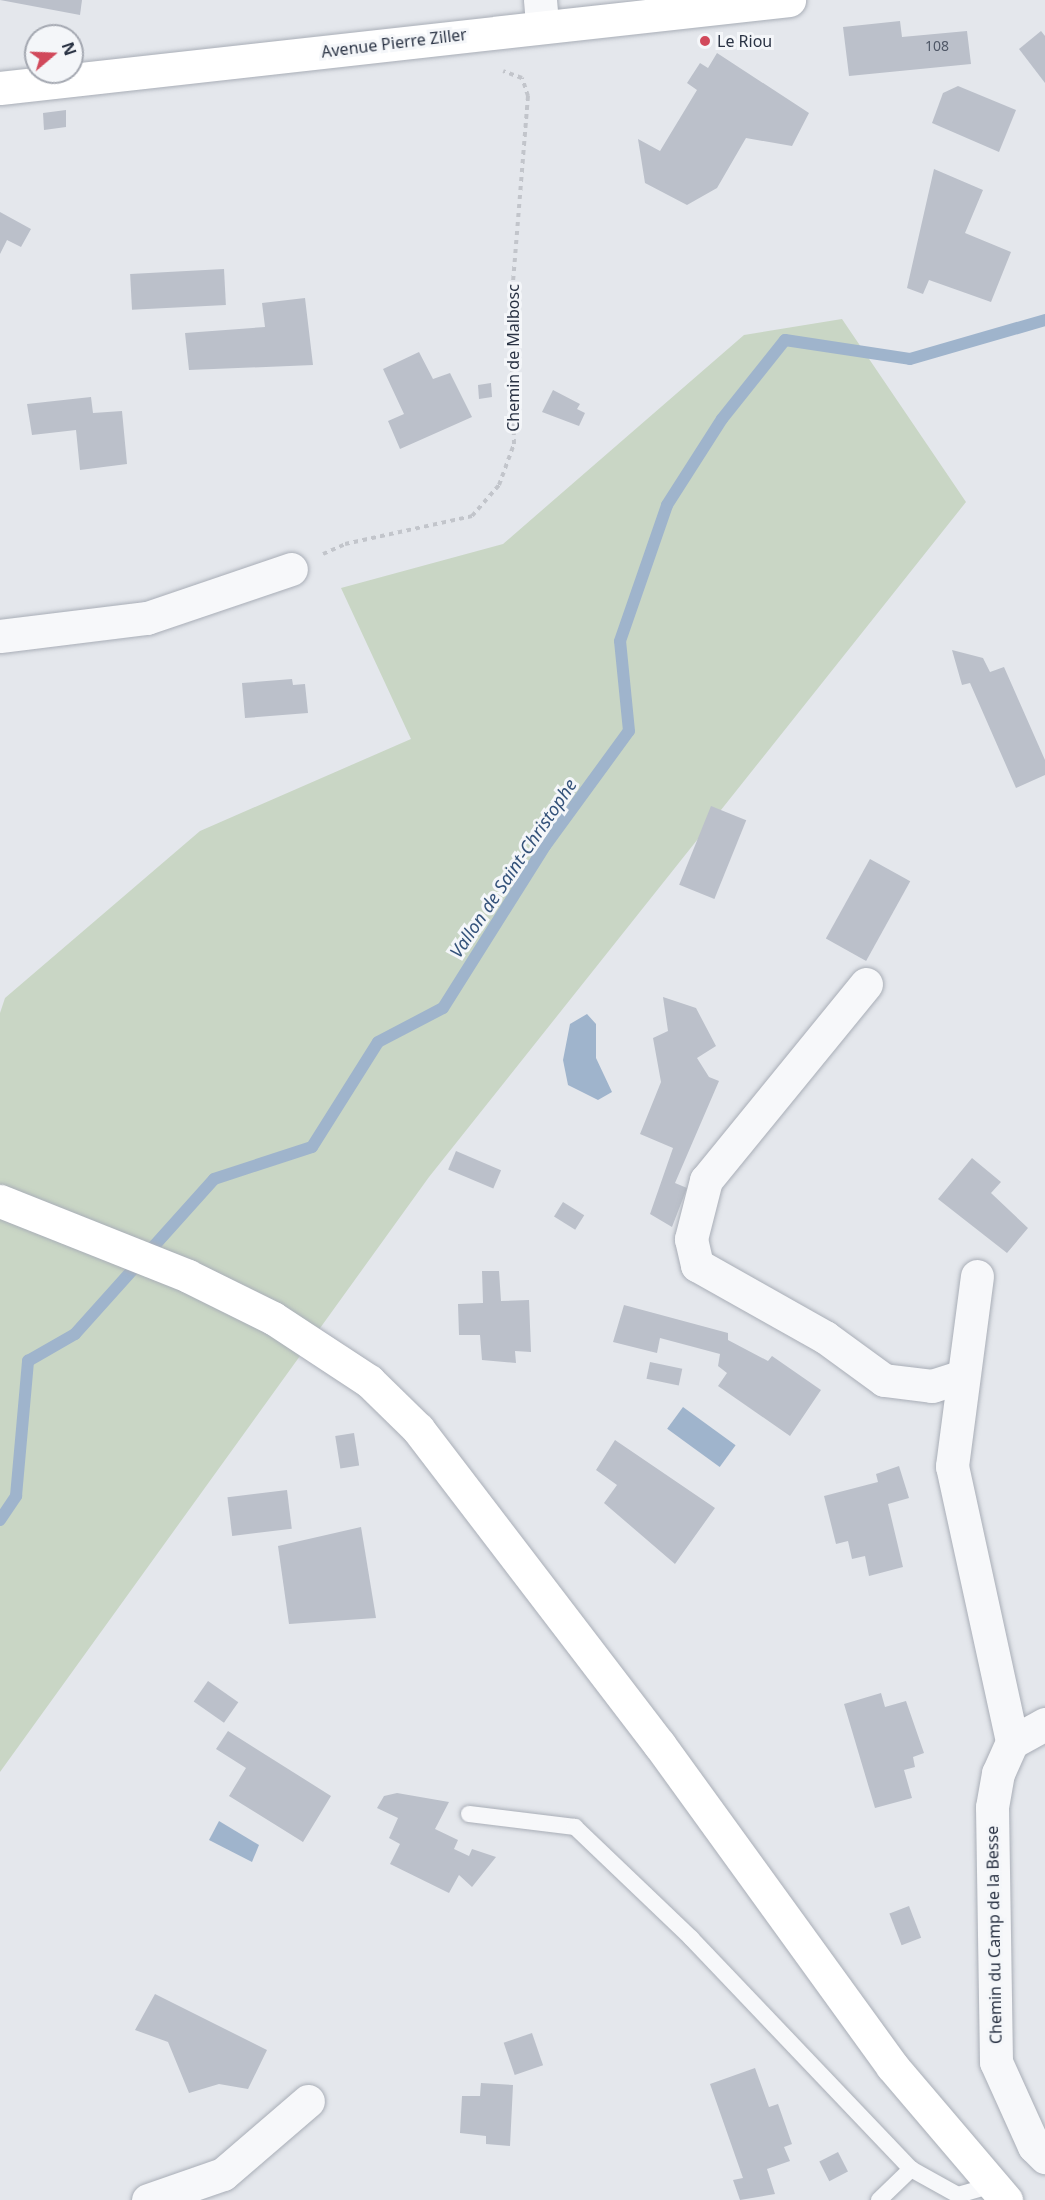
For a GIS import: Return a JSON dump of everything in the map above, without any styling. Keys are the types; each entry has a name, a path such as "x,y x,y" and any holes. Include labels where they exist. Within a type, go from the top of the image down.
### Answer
{"main road":[{"name":"Avenue Pierre Ziller","path":"0,88 541,13 789,0"},
{"path":"0,1201 241,1301 369,1381 433,1448 659,1744 892,2066 998,2193"}],"street":[{"path":"0,636 147,618 291,569"},
{"path":"866,984 706,1180 691,1239 697,1265 825,1337 884,1380 932,1386 962,1376"},
{"path":"977,1276 962,1376 964,1401 952,1466 1012,1742 1045,1724"},
{"name":"Chemin du Camp de la Besse","path":"1012,1742 998,1773 992,1807 996,2062 1034,2146 1045,2157"},
{"path":"148,2200 223,2174 308,2101"}],"lane":[{"path":"469,1814 575,1827 691,1938 911,2169 958,2195 998,2193"},
{"path":"879,2200 911,2169"}],"path":[{"name":"Chemin de Malbosc","path":"291,569 345,544 472,516 499,485 513,444 511,295 528,96 522,78 490,70"}],"green space":[{"path":"842,319 966,502 429,1177 0,1772 0,1013 5,998 200,831 411,739 341,588 503,544 744,335"}],"water":[{"path":"587,1014 596,1024 596,1058 612,1092 598,1100 568,1085 563,1060 570,1024"},
{"path":"683,1407 736,1445 720,1467 667,1429"},
{"path":"219,1821 259,1845 252,1862 209,1840"}],"building":[{"path":"0,0 82,0 80,15"},
{"path":"900,21 902,37 967,31 971,64 849,76 843,27"},
{"path":"1041,31 1045,36 1045,83 1019,49"},
{"path":"717,53 809,113 792,146 746,138 717,188 687,205 645,183 638,139 660,151 697,90 687,83 700,63 708,68"},
{"path":"958,86 1016,110 999,152 932,123 943,93"},
{"path":"66,110 66,127 44,130 43,113"},
{"path":"934,169 983,190 965,233 1011,252 991,302 929,280 923,294 907,288"},
{"path":"0,212 31,229 21,247 7,240 0,254"},
{"path":"224,269 226,305 132,310 130,274"},
{"path":"305,298 313,365 189,370 185,333 265,327 262,303"},
{"path":"419,352 433,379 450,373 472,417 400,449 388,421 404,414 383,369"},
{"path":"491,383 492,397 479,399 478,385"},
{"path":"553,390 580,404 577,409 585,413 579,426 542,412"},
{"path":"91,397 93,413 122,411 127,464 80,470 76,430 32,435 27,404"},
{"path":"952,650 983,658 990,672 1004,667 1045,760 1045,775 1016,788 970,683 962,685"},
{"path":"292,679 293,685 305,684 308,713 245,718 242,683"},
{"path":"711,806 746,820 714,899 679,885"},
{"path":"870,859 910,881 866,961 826,939"},
{"path":"663,997 696,1008 716,1046 697,1058 709,1077 719,1081 675,1183 687,1188 672,1227 650,1214 673,1148 640,1134 661,1082 653,1038 668,1031"},
{"path":"456,1151 501,1170 493,1189 448,1169"},
{"path":"972,1158 1001,1182 991,1193 1028,1228 1007,1253 938,1199"},
{"path":"563,1202 584,1215 575,1230 554,1216"},
{"path":"482,1271 499,1271 501,1301 529,1300 531,1352 515,1351 516,1363 482,1360 480,1335 459,1335 458,1304 483,1303"},
{"path":"624,1305 728,1333 728,1340 768,1361 772,1356 821,1390 790,1436 718,1386 727,1373 718,1366 720,1354 660,1338 657,1353 613,1342"},
{"path":"650,1362 682,1369 679,1385 646,1379"},
{"path":"354,1433 359,1466 340,1469 335,1436"},
{"path":"615,1440 715,1508 675,1564 604,1503 617,1485 596,1470"},
{"path":"899,1466 909,1498 888,1504 903,1567 869,1576 865,1556 852,1559 848,1541 836,1544 824,1496 878,1482 876,1474"},
{"path":"287,1490 292,1529 232,1536 227,1497"},
{"path":"361,1527 376,1618 289,1624 278,1546"},
{"path":"208,1681 238,1702 224,1723 194,1701"},
{"path":"881,1693 885,1707 906,1701 924,1753 913,1757 915,1767 904,1770 912,1798 875,1808 844,1704"},
{"path":"228,1731 331,1796 303,1842 229,1796 246,1768 216,1749"},
{"path":"397,1793 449,1802 435,1829 458,1840 454,1849 469,1856 472,1849 496,1857 472,1887 459,1875 449,1893 390,1864 400,1844 389,1838 398,1818 377,1808 384,1796"},
{"path":"909,1906 921,1938 902,1945 889,1914"},
{"path":"155,1994 267,2050 248,2089 219,2084 189,2093 168,2042 135,2030"},
{"path":"532,2033 543,2065 515,2075 504,2043"},
{"path":"755,2068 769,2107 778,2104 792,2144 784,2147 790,2161 767,2169 775,2194 740,2200 733,2180 743,2178 710,2084"},
{"path":"481,2083 513,2085 510,2146 486,2144 486,2136 460,2133 462,2096 480,2096"},
{"path":"838,2152 848,2172 829,2181 819,2162"}],"waterway":[{"name":"Vallon de Saint-Christophe","path":"0,1520 16,1496 28,1361 75,1334 214,1179 312,1147 378,1042 443,1008 545,846 629,731 620,641 667,505 722,419 785,340 910,359 1045,320"}],"place":[{"name":"Le Riou","path":"705,41"}]}
